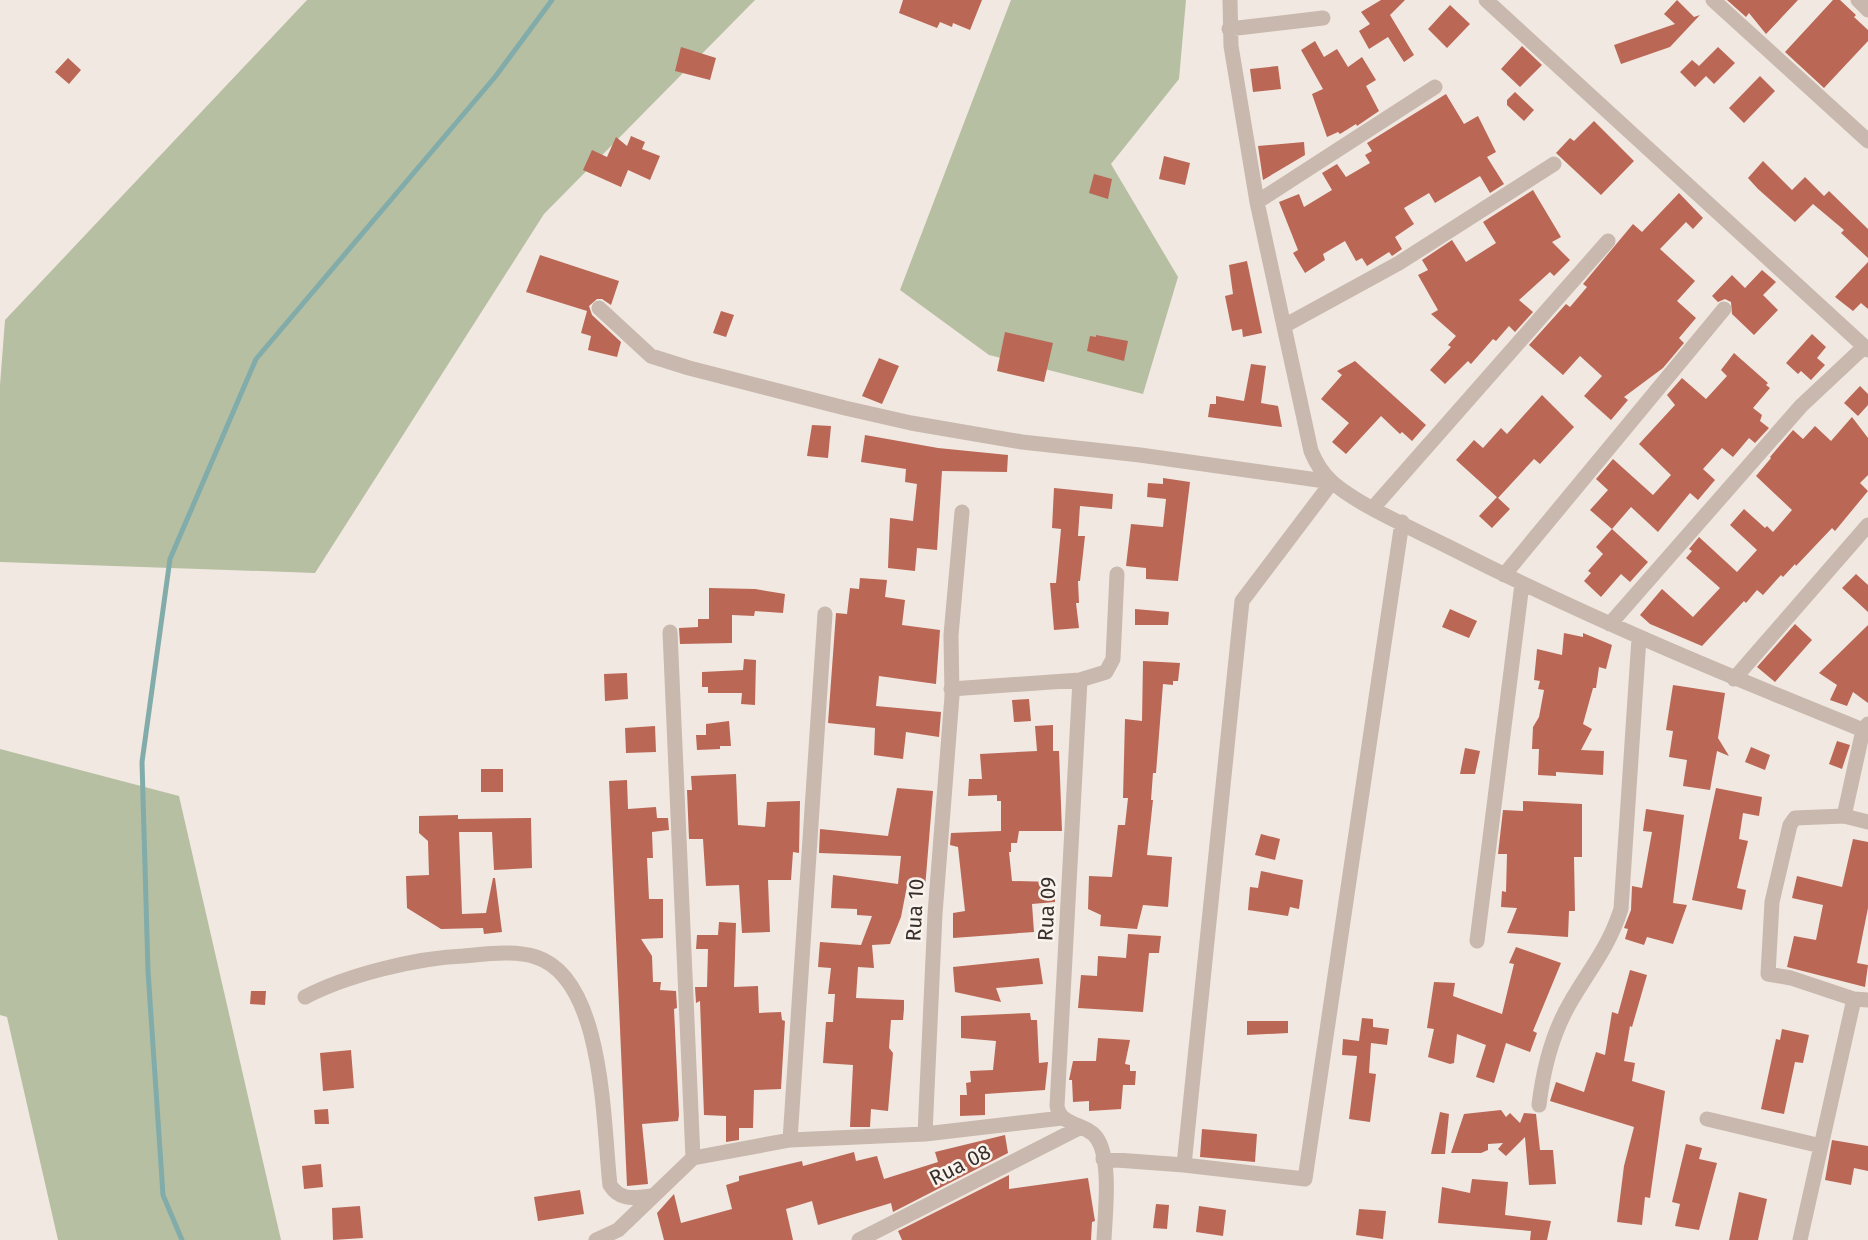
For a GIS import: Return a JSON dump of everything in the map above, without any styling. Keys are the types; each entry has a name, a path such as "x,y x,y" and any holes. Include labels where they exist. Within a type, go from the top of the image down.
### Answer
{"street":[{"path":"1230,0 1229,29 1257,202 1311,451 1321,470 1332,482 1373,508 1522,585 1734,679 1866,729 1844,816"},
{"path":"1486,0 1866,349 1801,406 1610,624"},
{"path":"1713,0 1868,141"},
{"path":"1858,0 1868,10"},
{"path":"1229,29 1323,18"},
{"path":"1257,202 1435,87"},
{"path":"1284,326 1399,263 1554,164"},
{"path":"1373,508 1608,241"},
{"path":"599,308 651,356 845,408 911,423 1022,442 1140,455 1332,482"},
{"path":"1504,575 1724,309"},
{"path":"1184,1165 1242,601 1332,482"},
{"name":"Rua 10","path":"925,1134 935,914 951,689 951,635 962,512"},
{"path":"1103,1160 1184,1165 1305,1179 1402,522"},
{"path":"1734,679 1868,525"},
{"path":"951,689 1080,680 1106,672 1113,659 1117,574"},
{"path":"1477,941 1522,585"},
{"path":"790,1140 825,614"},
{"path":"670,632 693,1158"},
{"path":"1539,1105 1544,1070 1569,1004 1607,947 1620,909 1639,638"},
{"name":"Rua 09","path":"1062,1118 1057,1106 1080,680"},
{"path":"1800,1240 1821,1146 1861,1000 1791,978 1768,974 1772,902 1790,825 1795,818 1844,816 1868,822"},
{"path":"305,997 327,985 433,957 500,954 535,957 558,968 574,989 594,1044 610,1185 616,1195 623,1197 651,1196"},
{"path":"596,1240 618,1230 693,1158 790,1140 925,1134 1062,1118 1081,1127 1097,1139 1103,1160 1104,1240"},
{"path":"1707,1119 1821,1146"},
{"name":"Rua 08","path":"859,1240 1081,1127"}],"green space":[{"path":"307,0 755,0 544,214 315,573 0,562 0,385 5,320"},
{"path":"1011,0 1186,0 1179,79 1111,164 1178,277 1143,394 989,355 900,290"},
{"path":"0,749 179,796 281,1240 58,1240 7,1017 0,1015"}],"building":[{"path":"903,0 982,0 970,30 953,23 952,27 940,22 937,28 899,13"},
{"path":"1381,0 1405,0 1390,15 1414,55 1404,62 1388,37 1369,49 1359,31 1370,24 1361,12"},
{"path":"1677,0 1694,17 1700,15 1670,47 1621,64 1614,45 1675,24 1664,14"},
{"path":"1727,0 1798,0 1766,34 1749,13 1746,17"},
{"path":"1833,0 1840,0 1856,15 1854,17 1868,30 1868,41 1824,88 1785,52"},
{"path":"1450,5 1470,24 1447,48 1428,29"},
{"path":"1315,41 1324,57 1337,49 1348,67 1362,57 1376,80 1366,86 1379,111 1357,126 1356,124 1340,134 1338,132 1327,137 1312,94 1323,89 1301,50"},
{"path":"1522,46 1542,65 1520,87 1501,69"},
{"path":"681,47 716,58 710,80 675,71"},
{"path":"1718,47 1735,63 1714,84 1706,76 1695,87 1680,72 1692,60 1699,66"},
{"path":"68,58 81,70 69,84 55,72"},
{"path":"1278,66 1281,89 1253,92 1250,69"},
{"path":"1760,76 1775,91 1744,123 1729,108"},
{"path":"1515,92 1534,110 1524,121 1507,105 1507,100"},
{"path":"1446,94 1464,124 1478,116 1496,152 1487,157 1504,184 1490,193 1480,176 1435,203 1429,193 1404,208 1414,224 1395,237 1402,249 1392,256 1389,252 1367,266 1362,258 1356,261 1345,241 1323,254 1325,260 1305,273 1293,253 1298,250 1279,202 1299,194 1304,207 1332,190 1322,173 1337,164 1346,177 1370,163 1365,155 1372,151 1367,143"},
{"path":"1594,121 1634,161 1601,195 1556,153 1570,138 1574,141"},
{"path":"631,136 645,142 642,149 660,156 650,180 628,170 621,187 583,170 592,150 607,157 616,137 627,146"},
{"path":"1304,142 1305,155 1263,180 1258,146"},
{"path":"1164,156 1190,163 1185,185 1159,179"},
{"path":"1763,161 1792,190 1805,177 1824,196 1829,191 1868,229 1868,258 1841,233 1844,230 1813,204 1795,222 1758,189 1748,178"},
{"path":"1094,174 1112,179 1108,199 1089,193"},
{"path":"1533,190 1561,237 1552,242 1570,260 1554,276 1550,272 1519,300 1533,312 1515,332 1509,326 1496,341 1493,339 1471,364 1468,361 1445,384 1430,370 1451,347 1448,345 1456,336 1431,314 1438,310 1418,275 1428,270 1422,260 1452,240 1466,262 1496,243 1483,222"},
{"path":"1679,193 1703,218 1693,229 1686,222 1660,249 1695,281 1677,301 1696,318 1679,338 1684,343 1663,368 1624,397 1628,400 1611,420 1584,396 1602,376 1580,356 1563,375 1529,345 1566,304 1570,307 1587,287 1583,284 1633,224 1642,232"},
{"path":"540,255 619,281 611,305 602,299 597,299 589,306 592,315 621,342 617,357 588,350 591,336 581,333 587,311 526,292"},
{"path":"1247,261 1262,333 1243,337 1242,329 1232,331 1225,296 1233,294 1229,265"},
{"path":"1868,262 1868,309 1861,303 1853,311 1835,297"},
{"path":"1762,270 1776,282 1763,295 1778,310 1754,335 1732,314 1731,302 1725,299 1718,302 1712,296 1732,275 1745,288"},
{"path":"721,311 734,315 726,337 713,333"},
{"path":"1005,332 1053,343 1044,382 997,371"},
{"path":"1812,334 1826,347 1817,358 1825,365 1811,380 1801,371 1798,374 1786,363"},
{"path":"1096,335 1128,341 1124,361 1087,351 1090,336 1096,337"},
{"path":"1734,353 1768,383 1766,385 1770,388 1753,408 1762,415 1760,421 1769,428 1755,443 1749,438 1733,457 1722,448 1703,469 1715,480 1698,500 1690,493 1658,532 1631,507 1612,529 1590,510 1608,490 1596,479 1613,459 1653,495 1671,475 1639,444 1675,405 1667,395 1682,378 1706,399 1727,376 1721,370"},
{"path":"879,358 899,366 882,404 862,396"},
{"path":"1355,361 1426,425 1412,441 1402,432 1400,434 1381,416 1346,454 1332,442 1349,423 1321,399 1342,375 1337,371"},
{"path":"1251,364 1266,366 1261,403 1278,406 1282,427 1208,417 1210,404 1216,404 1216,396 1244,401"},
{"path":"1860,386 1868,394 1868,405 1858,416 1844,403"},
{"path":"1542,395 1574,427 1540,464 1534,459 1498,498 1456,460 1474,440 1483,448 1501,428 1507,434"},
{"path":"1852,417 1868,438 1868,475 1860,483 1868,491 1835,531 1832,528 1796,566 1795,564 1783,577 1781,575 1763,595 1757,590 1746,603 1744,601 1702,646 1650,624 1640,615 1662,589 1693,617 1720,588 1686,558 1692,551 1689,549 1699,537 1737,572 1757,550 1730,525 1744,509 1765,528 1767,526 1773,532 1792,510 1756,476 1770,457 1793,430 1803,439 1815,426 1831,441"},
{"path":"812,425 831,426 828,458 807,456"},
{"path":"865,435 938,448 1008,455 1007,472 942,471 937,550 917,548 915,571 888,568 890,518 913,521 917,484 905,482 906,469 861,462"},
{"path":"1163,478 1190,482 1178,581 1146,579 1146,568 1126,566 1131,524 1163,527 1166,499 1147,497 1148,483 1163,484"},
{"path":"1054,488 1113,494 1112,509 1080,506 1078,536 1085,536 1080,581 1078,581 1079,603 1076,603 1079,628 1054,630 1050,583 1056,583 1061,529 1052,528"},
{"path":"1497,497 1510,509 1492,528 1479,516"},
{"path":"1612,529 1648,562 1630,582 1621,574 1601,597 1584,581 1591,573 1588,571 1603,554 1596,547"},
{"path":"1856,574 1868,585 1868,612 1842,588"},
{"path":"860,578 887,580 885,597 905,600 902,625 940,630 936,684 879,676 876,706 941,712 939,737 906,732 903,759 874,755 875,728 828,723 836,613 847,614 850,588 859,589"},
{"path":"709,588 755,589 785,594 783,613 755,611 754,616 732,615 732,643 680,644 679,628 698,627 698,619 709,619"},
{"path":"1135,609 1169,612 1168,625 1135,625"},
{"path":"1450,609 1477,621 1469,638 1442,627"},
{"path":"1795,624 1812,640 1775,682 1757,667"},
{"path":"1868,625 1868,703 1853,692 1847,706 1830,700 1837,685 1819,673"},
{"path":"1564,633 1583,637 1583,633 1612,645 1606,669 1599,667 1596,688 1593,688 1583,724 1592,729 1581,750 1604,751 1603,775 1556,772 1556,776 1538,775 1539,749 1532,749 1533,727 1539,717 1544,690 1538,689 1540,681 1534,680 1537,649 1562,655"},
{"path":"744,659 756,660 755,705 741,704 742,693 708,693 708,687 702,687 702,672 743,670"},
{"path":"1143,661 1180,663 1178,681 1173,681 1173,685 1163,684 1147,855 1172,857 1168,907 1143,905 1137,929 1100,926 1101,915 1088,909 1089,876 1112,877 1118,825 1125,825 1128,798 1123,798 1125,719 1142,721"},
{"path":"627,673 628,699 605,701 604,674"},
{"path":"1673,685 1725,693 1718,738 1729,756 1717,751 1710,790 1683,786 1687,760 1669,757 1673,731 1666,730"},
{"path":"1029,699 1031,721 1014,722 1012,700"},
{"path":"729,721 731,746 697,750 696,735 706,735 706,724"},
{"path":"1053,725 1053,751 1059,751 1062,831 1019,831 1017,843 1011,843 1011,852 1009,852 1012,881 1055,882 1055,902 1032,904 1034,932 953,938 953,913 965,911 958,847 950,845 951,833 1001,831 1001,801 997,801 997,795 968,796 969,779 982,779 980,754 1037,751 1035,726"},
{"path":"655,726 656,752 626,753 625,728"},
{"path":"1837,741 1850,745 1842,769 1829,764"},
{"path":"1751,747 1770,755 1765,770 1745,762"},
{"path":"1465,748 1480,751 1475,774 1460,774"},
{"path":"481,769 503,769 503,792 481,792"},
{"path":"736,774 738,825 765,827 767,802 800,801 799,853 793,852 791,880 768,880 770,932 742,933 739,885 706,886 703,839 689,839 687,790 692,790 691,776"},
{"path":"627,780 628,809 656,807 657,818 668,818 669,830 652,832 653,858 647,858 649,899 663,899 663,938 641,939 652,956 653,982 661,982 660,990 676,991 677,1008 674,1009 679,1115 678,1121 642,1124 648,1184 627,1186 609,781"},
{"path":"897,788 933,791 925,888 907,886 901,917 890,944 872,945 874,968 858,967 856,998 904,1000 904,1009 903,1020 891,1020 889,1048 893,1053 888,1111 871,1109 870,1127 850,1127 853,1065 823,1063 826,1022 833,1022 835,994 828,994 831,968 818,967 820,942 861,945 872,916 857,915 857,909 831,908 833,875 898,884 901,856 819,853 820,829 888,836"},
{"path":"1716,788 1762,797 1759,816 1743,813 1739,839 1748,841 1737,888 1746,890 1742,910 1692,900"},
{"path":"1523,801 1582,804 1582,857 1574,857 1575,911 1569,911 1568,937 1507,933 1517,908 1501,907 1502,891 1506,892 1507,854 1498,854 1503,810 1523,811"},
{"path":"1646,809 1684,815 1673,903 1687,905 1673,944 1647,937 1644,945 1625,939 1628,929 1624,928 1631,910 1632,886 1642,888 1652,832 1643,831"},
{"path":"458,815 458,819 531,818 532,868 494,870 492,832 459,832 462,914 486,913 493,878 495,878 502,932 484,934 483,928 441,929 407,908 406,876 429,875 428,841 419,833 419,816"},
{"path":"1261,834 1280,839 1275,860 1255,855"},
{"path":"1853,839 1868,842 1868,908 1857,963 1868,965 1865,987 1787,967 1794,936 1816,940 1823,905 1792,898 1797,876 1842,887"},
{"path":"1261,871 1303,880 1299,909 1290,907 1288,916 1248,910 1250,887 1258,888"},
{"path":"719,922 736,923 734,987 758,986 759,1013 781,1012 782,1020 785,1021 781,1089 754,1090 753,1128 739,1128 739,1140 726,1142 726,1116 704,1115 700,1001 696,1003 695,987 707,987 708,949 696,949 697,935 718,935"},
{"path":"1128,934 1161,936 1159,953 1149,953 1143,1012 1078,1008 1081,975 1097,976 1098,956 1126,958"},
{"path":"1516,947 1561,963 1533,1031 1537,1033 1530,1052 1506,1043 1494,1083 1476,1077 1486,1045 1457,1034 1454,1063 1450,1064 1428,1057 1434,1029 1427,1028 1434,982 1455,983 1453,996 1502,1014 1514,964 1509,963"},
{"path":"1039,958 1043,984 996,988 1001,1002 955,992 953,967"},
{"path":"1630,970 1647,975 1632,1027 1630,1026 1624,1061 1635,1063 1632,1081 1665,1091 1650,1198 1645,1197 1642,1225 1617,1222 1624,1166 1634,1127 1550,1101 1556,1082 1584,1092 1596,1052 1605,1055 1612,1012 1618,1014"},
{"path":"251,991 266,991 265,1005 250,1004"},
{"path":"1030,1013 1031,1020 1037,1020 1039,1063 1048,1062 1045,1090 985,1094 985,1115 960,1116 960,1095 967,1095 966,1083 971,1082 970,1071 993,1070 996,1041 961,1038 961,1016"},
{"path":"1362,1018 1373,1019 1373,1027 1389,1029 1387,1045 1371,1043 1369,1073 1376,1074 1370,1122 1349,1119 1357,1056 1342,1055 1343,1039 1359,1041"},
{"path":"1247,1021 1288,1021 1288,1033 1247,1035"},
{"path":"1782,1029 1809,1035 1803,1063 1795,1062 1784,1114 1761,1109 1776,1039 1780,1040"},
{"path":"1098,1038 1130,1040 1125,1064 1130,1065 1130,1071 1136,1071 1135,1085 1123,1085 1121,1109 1089,1111 1089,1101 1073,1102 1072,1080 1069,1080 1073,1061 1096,1061"},
{"path":"351,1050 354,1088 323,1091 320,1053"},
{"path":"328,1109 329,1124 315,1124 314,1110"},
{"path":"1501,1110 1506,1117 1510,1113 1520,1123 1524,1113 1536,1114 1540,1150 1553,1150 1556,1184 1529,1185 1525,1137 1506,1156 1498,1149 1503,1143 1488,1144 1488,1150 1481,1153 1451,1153 1464,1114"},
{"path":"1440,1112 1449,1114 1445,1154 1431,1154"},
{"path":"1202,1129 1257,1134 1255,1162 1200,1157"},
{"path":"1005,1135 1008,1153 893,1212 891,1203 818,1225 812,1201 786,1209 793,1240 664,1240 657,1213 674,1194 681,1223 732,1209 726,1185 739,1181 739,1176 802,1161 803,1166 854,1152 856,1161 877,1156 884,1179 938,1162 935,1152"},
{"path":"1832,1140 1868,1146 1868,1171 1854,1168 1851,1185 1825,1180"},
{"path":"1686,1144 1702,1148 1699,1159 1717,1163 1699,1230 1675,1226 1680,1204 1672,1202"},
{"path":"321,1164 323,1187 304,1189 302,1166"},
{"path":"1009,1175 1009,1189 1088,1178 1095,1221 1092,1222 1091,1240 902,1240 898,1231"},
{"path":"1472,1179 1508,1182 1505,1215 1551,1221 1547,1240 1530,1240 1531,1231 1438,1223 1442,1187 1470,1193"},
{"path":"580,1190 584,1214 538,1221 534,1197"},
{"path":"1739,1192 1767,1199 1758,1240 1729,1240"},
{"path":"1156,1204 1169,1205 1167,1229 1153,1228"},
{"path":"360,1206 363,1238 333,1240 332,1208"},
{"path":"1199,1206 1226,1210 1223,1236 1196,1232"},
{"path":"1359,1209 1386,1211 1383,1239 1356,1235"}],"waterway":[{"path":"182,1240 163,1195 148,971 142,762 170,559 256,359 495,77 552,0"}]}
